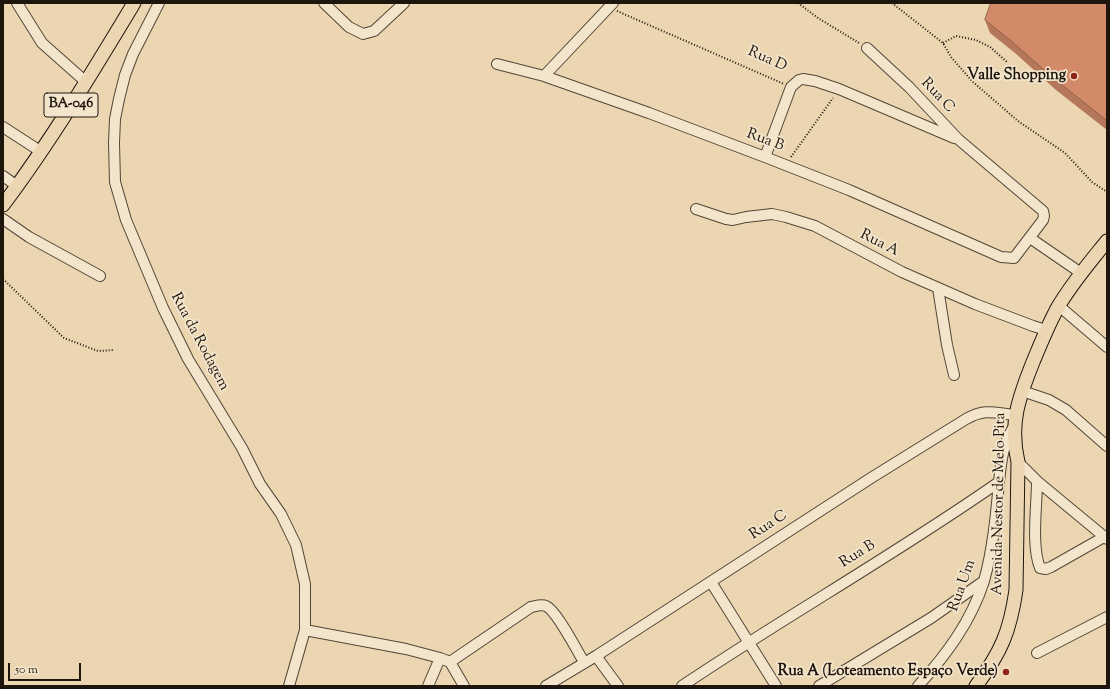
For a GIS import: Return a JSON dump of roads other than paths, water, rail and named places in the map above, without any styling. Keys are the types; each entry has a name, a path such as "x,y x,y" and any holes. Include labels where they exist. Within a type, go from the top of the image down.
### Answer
{"main road":[{"name":"BA-046","path":"3,205 86,82 134,3"},
{"name":"Avenida Nestor de Melo Pita","path":"976,686 998,654 1008,631 1016,590 1018,462 1015,451 1015,420 1022,391 1046,330 1059,306 1081,273 1107,240"}],"street":[{"path":"17,3 42,43 86,82"},
{"name":"Rua da Rodagem","path":"159,3 133,54 125,75 119,99 115,119 115,182 136,245 166,314 188,359 242,448 260,484 281,514 296,546 305,584 305,630 289,686"},
{"path":"324,3 349,27 363,34 374,31 404,3"},
{"path":"544,76 611,5"},
{"name":"Rua C","path":"867,48 909,87 958,139 1041,209 1044,214 1043,220 1030,238"},
{"name":"Rua B","path":"497,64 544,76 649,113 765,157 849,190 1001,257 1011,258 1017,255 1030,238"},
{"name":"Rua D","path":"765,157 791,87 799,80 806,79 839,89 958,139"},
{"path":"3,127 40,151"},
{"path":"3,176 17,186"},
{"name":"Rua A","path":"696,209 733,220 772,214 814,226 902,272 1032,326 1046,330"},
{"path":"3,219 30,237 100,276"},
{"path":"1030,238 1081,273"},
{"path":"938,288 947,345 954,376"},
{"path":"1059,306 1107,347"},
{"path":"1022,391 1049,400 1066,410 1107,446"},
{"name":"Rua C","path":"546,686 596,656 870,478 976,414 983,411 1015,420"},
{"path":"999,482 1006,441 1015,420"},
{"path":"1018,462 1037,481 1105,538 1051,567 1046,569 1040,568 1036,543 1037,481"},
{"name":"Rua B","path":"682,686 748,642 958,510 999,482"},
{"name":"Rua Um","path":"918,686 940,661 960,632 974,606 984,581 992,541 999,482"},
{"path":"819,686 931,618 984,581"},
{"path":"711,582 776,686"},
{"path":"428,686 445,660 531,608 540,605 547,607 555,614 584,662"},
{"path":"1037,653 1107,617"},
{"path":"305,630 406,648 445,660 464,686"},
{"path":"596,656 618,686"}],"place":[{"name":"Valle Shopping","path":"1074,76"},
{"name":"Rua A (Loteamento Espaço Verde)","path":"1006,672"}]}
